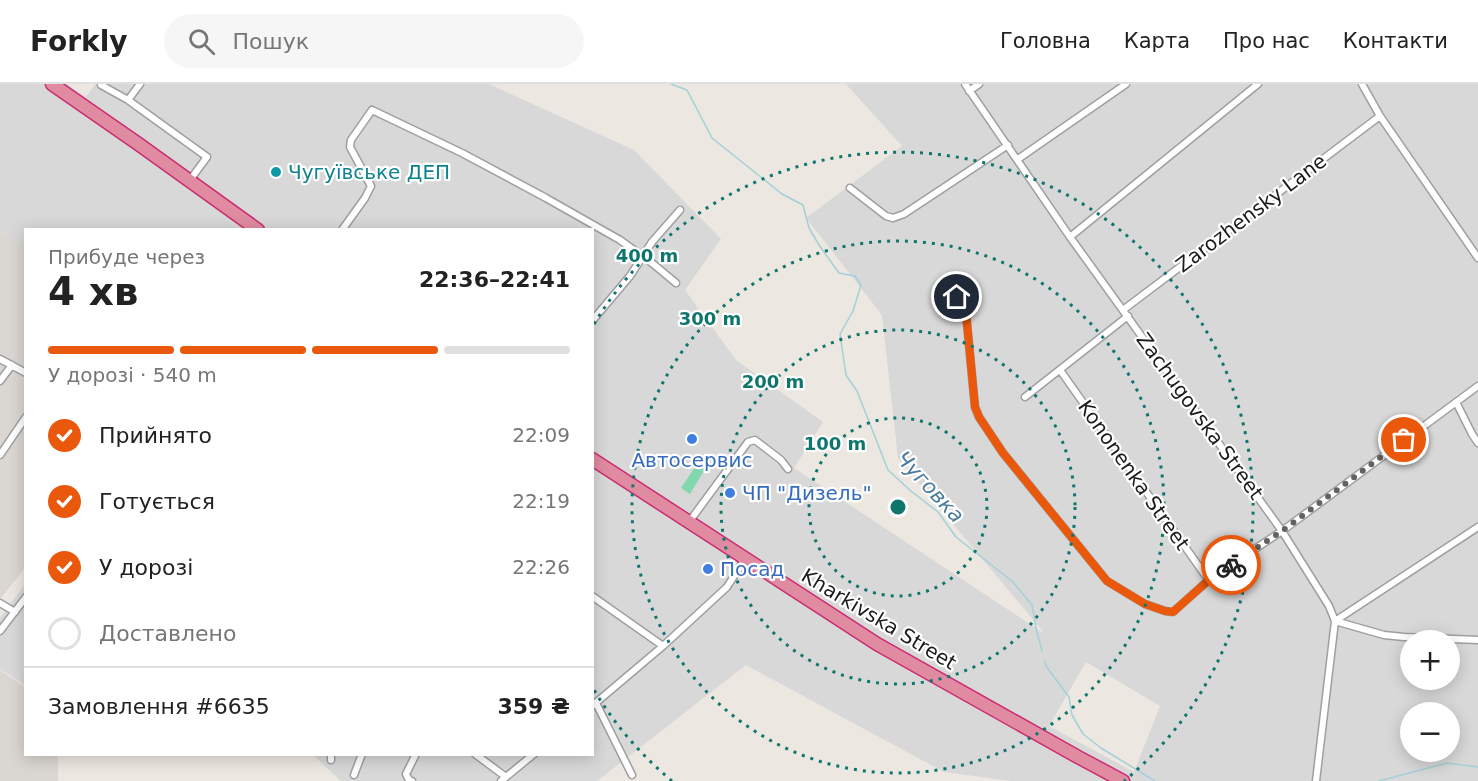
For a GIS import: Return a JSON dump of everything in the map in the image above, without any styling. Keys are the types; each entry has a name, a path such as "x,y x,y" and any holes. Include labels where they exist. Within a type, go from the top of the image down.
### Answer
{"highway":[{"path":"52,84 255,228"},
{"name":"Kharkivska Street","path":"594,460 877,644 1123,781"}],"street":[{"path":"128,100 140,84"},
{"name":"Zachugovska Street","path":"964,84 1070,237 1282,531 1329,606 1335,621"},
{"path":"969,90 979,84"},
{"path":"1018,159 1126,84"},
{"path":"1070,237 1258,84"},
{"path":"101,85 128,100 207,157 190,180"},
{"path":"1364,85 1380,116 1478,258"},
{"path":"343,228 370,190 370,182 350,147 350,143 372,110 462,153 620,240 676,284"},
{"name":"Zarozhensky Lane","path":"1123,310 1380,116"},
{"path":"850,188 886,216 893,218 904,214 1008,145"},
{"path":"594,319 630,276 652,242 680,210"},
{"path":"957,297 961,299 966,313 975,407 979,417 1003,453 1107,581 1145,604 1165,611 1173,612 1211,578 1282,531 1478,386"},
{"path":"1025,396 1128,316"},
{"path":"0,359 24,372"},
{"path":"0,381 12,364"},
{"name":"Kononenka Street","path":"1060,370 1204,575 1211,578"},
{"path":"1456,402 1478,443"},
{"path":"0,455 24,420"},
{"path":"689,522 748,442 755,440 781,460 788,470"},
{"path":"1316,781 1335,621 1478,527"},
{"path":"632,775 594,705 727,587 745,559"},
{"path":"594,597 663,646"},
{"path":"0,631 24,600"},
{"path":"0,603 15,612"},
{"path":"1335,621 1383,635 1478,640"},
{"path":"354,776 361,756"},
{"path":"412,781 406,774 415,756"},
{"path":"478,756 504,779 532,756"}],"shaded area":[{"path":"0,84 67,84 86,97 95,84 489,84 634,150 721,239 685,290 736,360 823,422 794,468 1045,634 898,458 882,315 806,218 902,146 846,84 1478,84 1478,781 1011,781 944,772 746,665 597,781 341,781 314,756 594,756 594,228 24,228 24,245 0,232","holes":["1086,662 1160,706 1134,772 1049,726"]},
{"path":"0,232 24,245 24,569 0,599"},
{"path":"24,585 24,684 0,669 0,618"},
{"path":"0,670 24,686 24,756 58,756 58,781 0,781"}],"green space":[{"path":"697,464 705,469 690,494 681,488"}],"waterway":[{"name":"Чуговка","path":"671,84 687,90 712,138 782,194 803,205 809,228 839,273 855,276 861,285 853,311 840,334 846,375 857,391 888,470 938,512 956,537 1013,582 1032,605 1042,651"},
{"name":"Чуговка","path":"1045,661 1046,666 1069,697 1072,715 1083,734 1101,748 1155,781"},
{"name":"Чуговка","path":"1379,781 1447,763 1478,767"}],"way so far":[{"path":"1231,565 1282,531 1404,440"}],"place":[{"name":"Чугуївське ДЕП","path":"276,172"},
{"name":"Автосервис","path":"692,439"},
{"name":"ЧП \"Дизель\"","path":"730,493"},
{"name":"Посад","path":"708,569"}],"route":[{"path":"957,297 961,299 966,313 975,407 979,417 1003,453 1107,581 1145,604 1173,612 1211,578 1231,565"}]}
